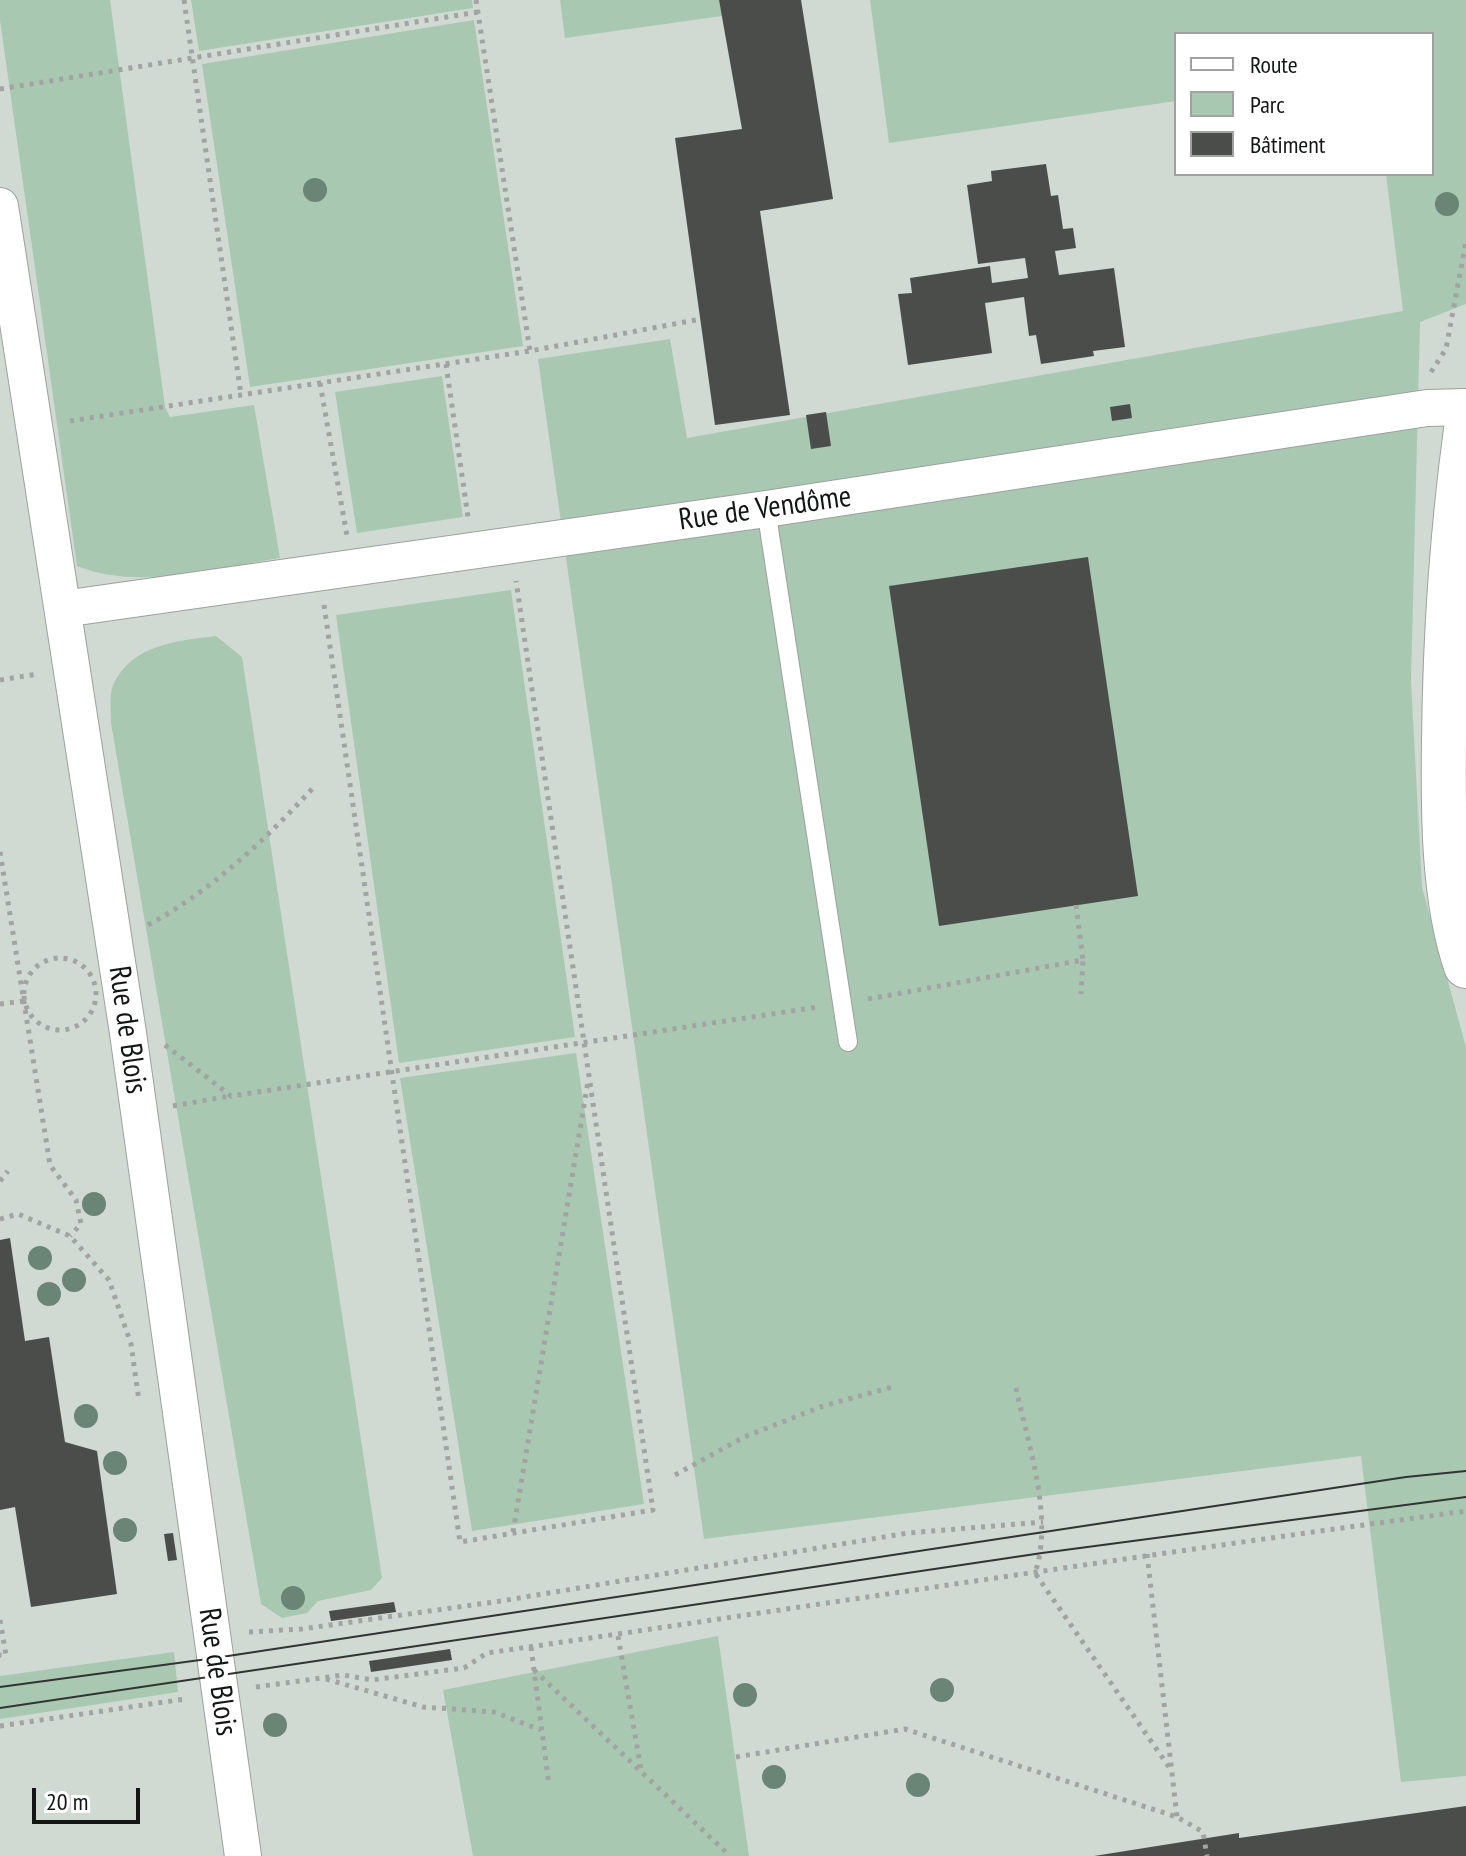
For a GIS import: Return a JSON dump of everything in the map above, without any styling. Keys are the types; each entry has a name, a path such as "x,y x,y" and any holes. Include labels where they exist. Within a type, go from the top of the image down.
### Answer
{"street":[{"name":"Rue de Blois","path":"0,206 128,1033 243,1856"},
{"name":"Rue de Vendôme","path":"63,609 766,509 1427,408 1466,407"},
{"path":"1466,430 1445,648 1443,826 1458,943 1466,966"}],"lane":[{"path":"766,509 848,1042"}],"path":[{"path":"184,0 241,395"},
{"path":"476,0 530,351"},
{"path":"0,89 478,12"},
{"path":"1427,379 1446,349 1466,241"},
{"path":"1458,289 1466,292"},
{"path":"35,427 530,351 701,319"},
{"path":"446,364 473,551"},
{"path":"320,383 336,570 392,1072 460,1542 653,1510 516,581"},
{"path":"114,943 162,917 202,890 271,834 312,789"},
{"path":"0,852 50,1165 76,1200 81,1224 70,1236"},
{"path":"1076,905 1083,960 1081,994"},
{"path":"54,958 65,958 86,968 96,989 96,1001 83,1023 60,1031 47,1029 28,1013 24,1001 27,978 43,962 54,958"},
{"path":"139,1111 927,991 1083,960"},
{"path":"0,1004 24,1001"},
{"path":"128,1033 149,1032 231,1096"},
{"path":"513,1533 589,1076"},
{"path":"0,1181 8,1171"},
{"path":"0,1219 18,1214 70,1236 109,1280 131,1344 140,1406"},
{"path":"675,1475 744,1437 823,1406 896,1386"},
{"path":"1016,1388 1043,1522 1042,1553 1035,1573"},
{"path":"246,1689 343,1675 372,1680 464,1668 487,1653 618,1636 1147,1554 1466,1511"},
{"path":"239,1632 302,1629 501,1601 908,1533 1043,1522"},
{"path":"1147,1554 1177,1817"},
{"path":"1035,1573 1171,1770"},
{"path":"0,1620 6,1655 0,1655"},
{"path":"618,1636 641,1771"},
{"path":"531,1647 549,1785"},
{"path":"534,1670 730,1856"},
{"path":"321,1678 423,1707 494,1712 541,1730"},
{"path":"0,1726 186,1699 184,1689"},
{"path":"736,1757 905,1729 1177,1817 1203,1832 1207,1856"}],"shaded area":[{"path":"0,0 1466,0 1466,430 1461,469 1466,966 1466,1856 0,1856"}],"green space":[{"path":"0,0 110,0 165,407 170,417 254,405 280,558 204,572 152,577 126,577 77,566 0,20"},
{"path":"191,0 472,0 473,8 199,51"},
{"path":"560,0 719,0 722,16 565,38"},
{"path":"870,0 1466,0 1466,304 1420,322 1411,681 1422,887 1466,1047 1466,1776 1401,1782 1361,1456 704,1539 538,359 670,339 687,438 1403,311 1386,176 1434,176 1434,32 1174,32 1174,101 889,143"},
{"path":"474,20 523,346 250,387 202,64"},
{"path":"442,376 463,517 357,533 335,392"},
{"path":"511,590 575,1037 399,1063 336,615"},
{"path":"216,636 242,657 382,1578 371,1590 318,1601 307,1613 282,1618 261,1604 111,723 113,685 121,671 132,661 157,647"},
{"path":"576,1053 644,1504 472,1531 400,1078"},
{"path":"718,1636 749,1856 473,1856 443,1690"},
{"path":"174,1652 178,1692 0,1719 0,1676"}],"building":[{"path":"719,0 801,0 833,199 760,211 790,415 715,425 675,138 742,129"},
{"path":"1046,164 1051,196 1058,195 1063,229 1073,228 1076,248 1055,251 1059,275 1114,268 1125,347 1093,351 1094,356 1041,364 1036,335 1029,336 1024,297 985,303 992,353 908,365 898,294 912,293 910,278 990,266 992,283 1028,278 1025,258 978,264 967,185 992,181 991,171"},
{"path":"1130,404 1132,418 1112,421 1110,407"},
{"path":"826,412 831,446 811,449 806,415"},
{"path":"1088,557 1138,896 939,926 889,586"},
{"path":"10,1238 25,1341 49,1337 65,1442 97,1451 117,1594 31,1607 15,1507 0,1510 0,1240"},
{"path":"173,1533 177,1560 168,1561 164,1534"},
{"path":"394,1602 396,1612 331,1621 329,1611"},
{"path":"450,1649 452,1660 371,1672 369,1661"},
{"path":"1466,1806 1466,1856 1094,1856 1239,1833 1239,1838"}],"tram line":[{"path":"0,1687 215,1658 1406,1477 1466,1471"},
{"path":"0,1708 1042,1553 1466,1497"}]}
